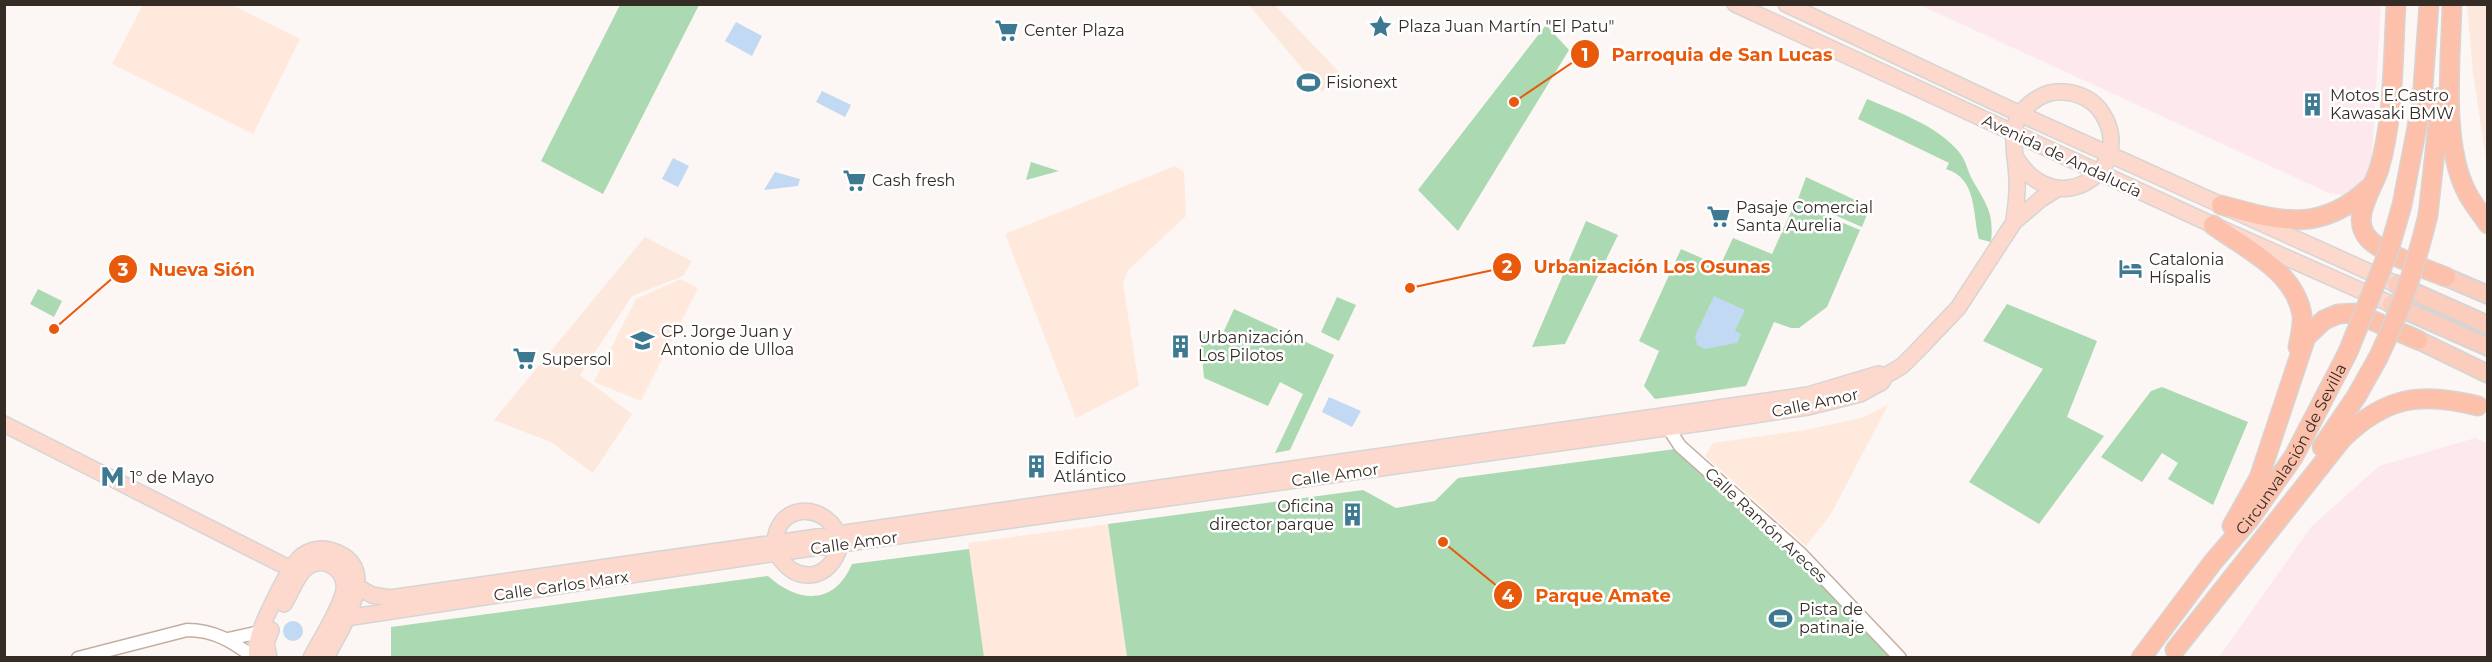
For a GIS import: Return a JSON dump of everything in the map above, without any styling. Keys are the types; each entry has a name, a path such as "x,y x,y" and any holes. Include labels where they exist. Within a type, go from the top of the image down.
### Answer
{"highway":[{"path":"2396,4 2384,144 2379,170 2364,206 2361,222 2367,238 2402,258 2487,295"},
{"name":"Circunvalación de Sevilla","path":"2141,657 2213,562 2249,520 2294,456 2348,352 2385,261 2402,205 2422,101 2430,4"},
{"path":"2450,4 2451,116 2456,156 2466,192 2487,224"},
{"name":"Circunvalación de Sevilla","path":"2172,654 2313,461 2356,397 2398,316 2411,279 2428,215 2450,4"},
{"path":"2221,205 2269,218 2303,220 2332,215 2357,199 2373,185"},
{"path":"2213,225 2278,271 2294,289 2302,316 2296,360 2279,424 2259,478 2213,562"},
{"path":"2396,284 2487,324"},
{"path":"2391,304 2487,347"},
{"path":"2296,360 2306,337 2324,320 2338,314 2355,313 2418,340 2487,374"},
{"path":"2424,318 2487,355"},
{"path":"2172,654 2342,439 2364,418 2392,403 2428,397 2483,408"}],"main road":[{"name":"Avenida de Andalucía","path":"1735,4 2099,173 2391,304"},
{"name":"Avenida de Andalucía","path":"1786,4 2020,114 2396,284"},
{"path":"2013,133 2020,114 2043,95 2062,91 2080,95 2093,102 2107,120 2111,140 2110,154 2099,173 2078,186 2057,189 2038,183 2026,173 2016,158"},
{"name":"Calle Amor","path":"2013,133 2017,184 2014,222"},
{"name":"Calle Amor","path":"776,548 1665,421 1809,395 1878,374 1885,376 1902,366 1958,308 2014,222 2041,199 2057,189"},
{"path":"4,424 289,572"},
{"path":"801,511 821,514 835,526 839,539 831,565 812,575 790,570 776,548 777,530 783,522 801,511"},
{"name":"Calle Carlos Marx","path":"358,587 372,595 390,598 776,548"},
{"name":"Calle Carlos Marx","path":"346,618 776,548"},
{"path":"256,657 260,632 289,572 305,553 317,549 330,549 343,555 352,564 358,587 346,618 326,657"},
{"path":"269,657 266,643 303,570 312,564 328,563 338,569 343,580 344,593 311,657"},
{"path":"284,604 289,586 289,572"}],"street":[{"name":"Calle Ramón Areces","path":"1665,421 1680,446 1812,565 1900,657"},
{"path":"78,657 187,630 205,630 228,639 256,657"},
{"path":"228,639 260,632"}],"shaded area":[{"path":"143,5 232,5 300,39 253,134 112,64"},
{"path":"1249,5 1275,5 1339,72 1322,92"},
{"path":"1920,5 2381,5 2371,170 2365,183 2356,191 2349,190 2344,195 2329,193"},
{"path":"2467,5 2487,5 2487,166 2473,73"},
{"path":"1175,166 1184,172 1186,216 1128,270 1123,283 1139,386 1076,418 1005,234"},
{"path":"645,237 692,261 683,276 632,296 580,375 632,414 593,473 551,442 494,420"},
{"name":"CP. Jorge Juan y Antonio de Ulloa","path":"681,279 698,288 641,401 594,382 636,299"},
{"path":"1888,405 1831,514 1806,546 1705,456 1713,443 1805,430 1861,418"},
{"path":"2475,438 2487,443 2487,657 2219,657 2311,527 2379,466"},
{"path":"1108,524 1127,657 984,657 968,543"}],"green space":[{"path":"620,5 699,5 603,194 541,161"},
{"path":"1546,25 1569,50 1458,231 1418,190"},
{"path":"1867,99 1928,127 1940,134 1959,152 1988,210 1991,242 1979,239 1969,189 1956,174 1946,169 1949,163 1858,119"},
{"path":"1031,162 1059,171 1026,180"},
{"path":"1806,177 1870,207 1862,227 1798,199"},
{"path":"1795,203 1860,230 1827,307 1799,328 1791,328 1774,322 1746,386 1655,399 1644,386 1659,351 1639,341 1681,249 1720,266 1733,238 1772,254"},
{"path":"1586,221 1618,235 1565,344 1532,347"},
{"path":"38,289 62,301 54,317 30,304"},
{"path":"1337,297 1356,305 1339,341 1321,332"},
{"path":"2007,304 2097,341 2067,417 2104,436 2039,524 1969,482 2043,369 1983,341"},
{"path":"1234,309 1334,355 1290,450 1275,453 1303,394 1280,382 1268,406 1204,378 1200,334 1223,333"},
{"path":"2162,387 2248,422 2213,505 2168,479 2178,463 2162,453 2142,482 2101,457 2151,391"},
{"path":"1675,449 1796,559 1890,657 1127,657 1108,524 1363,490 1396,508 1435,501 1458,478"},
{"path":"969,549 984,657 391,657 391,627 768,576 791,591 814,596 836,587 852,564"}],"water":[{"path":"736,22 762,36 752,56 725,41"},
{"path":"822,91 851,105 845,117 816,102"},
{"path":"673,158 689,166 678,187 662,179"},
{"path":"775,172 800,179 798,186 764,190"},
{"path":"1714,296 1745,310 1735,331 1741,334 1737,343 1705,349 1697,345 1695,336"},
{"path":"1329,397 1361,411 1352,427 1322,412"},
{"path":"293,621 300,624 303,631 300,638 293,641 286,638 283,631 286,624"}],"place":[{"name":"Plaza Juan Martín \"El Patu\"","path":"1380,26"},
{"name":"Center Plaza","path":"1006,30"},
{"name":"Fisionext","path":"1308,82"},
{"name":"Parroquia de San Lucas","path":"1514,102"},
{"name":"Motos E.Castro Kawasaki BMW","path":"2312,104"},
{"name":"Cash fresh","path":"854,180"},
{"name":"Pasaje Comercial Santa Aurelia","path":"1718,216"},
{"name":"Catalonia Híspalis","path":"2131,268"},
{"name":"Urbanización Los Osunas","path":"1410,288"},
{"name":"Nueva Sión","path":"54,329"},
{"name":"CP. Jorge Juan y Antonio de Ulloa","path":"643,340"},
{"name":"Urbanización Los Pilotos","path":"1180,346"},
{"name":"Supersol","path":"524,359"},
{"name":"Edificio Atlántico","path":"1036,467"},
{"name":"1º de Mayo","path":"112,477"},
{"name":"Oficina director parque","path":"1352,515"},
{"name":"Parque Amate","path":"1443,542"},
{"name":"Pista de patinaje","path":"1781,618"}]}
